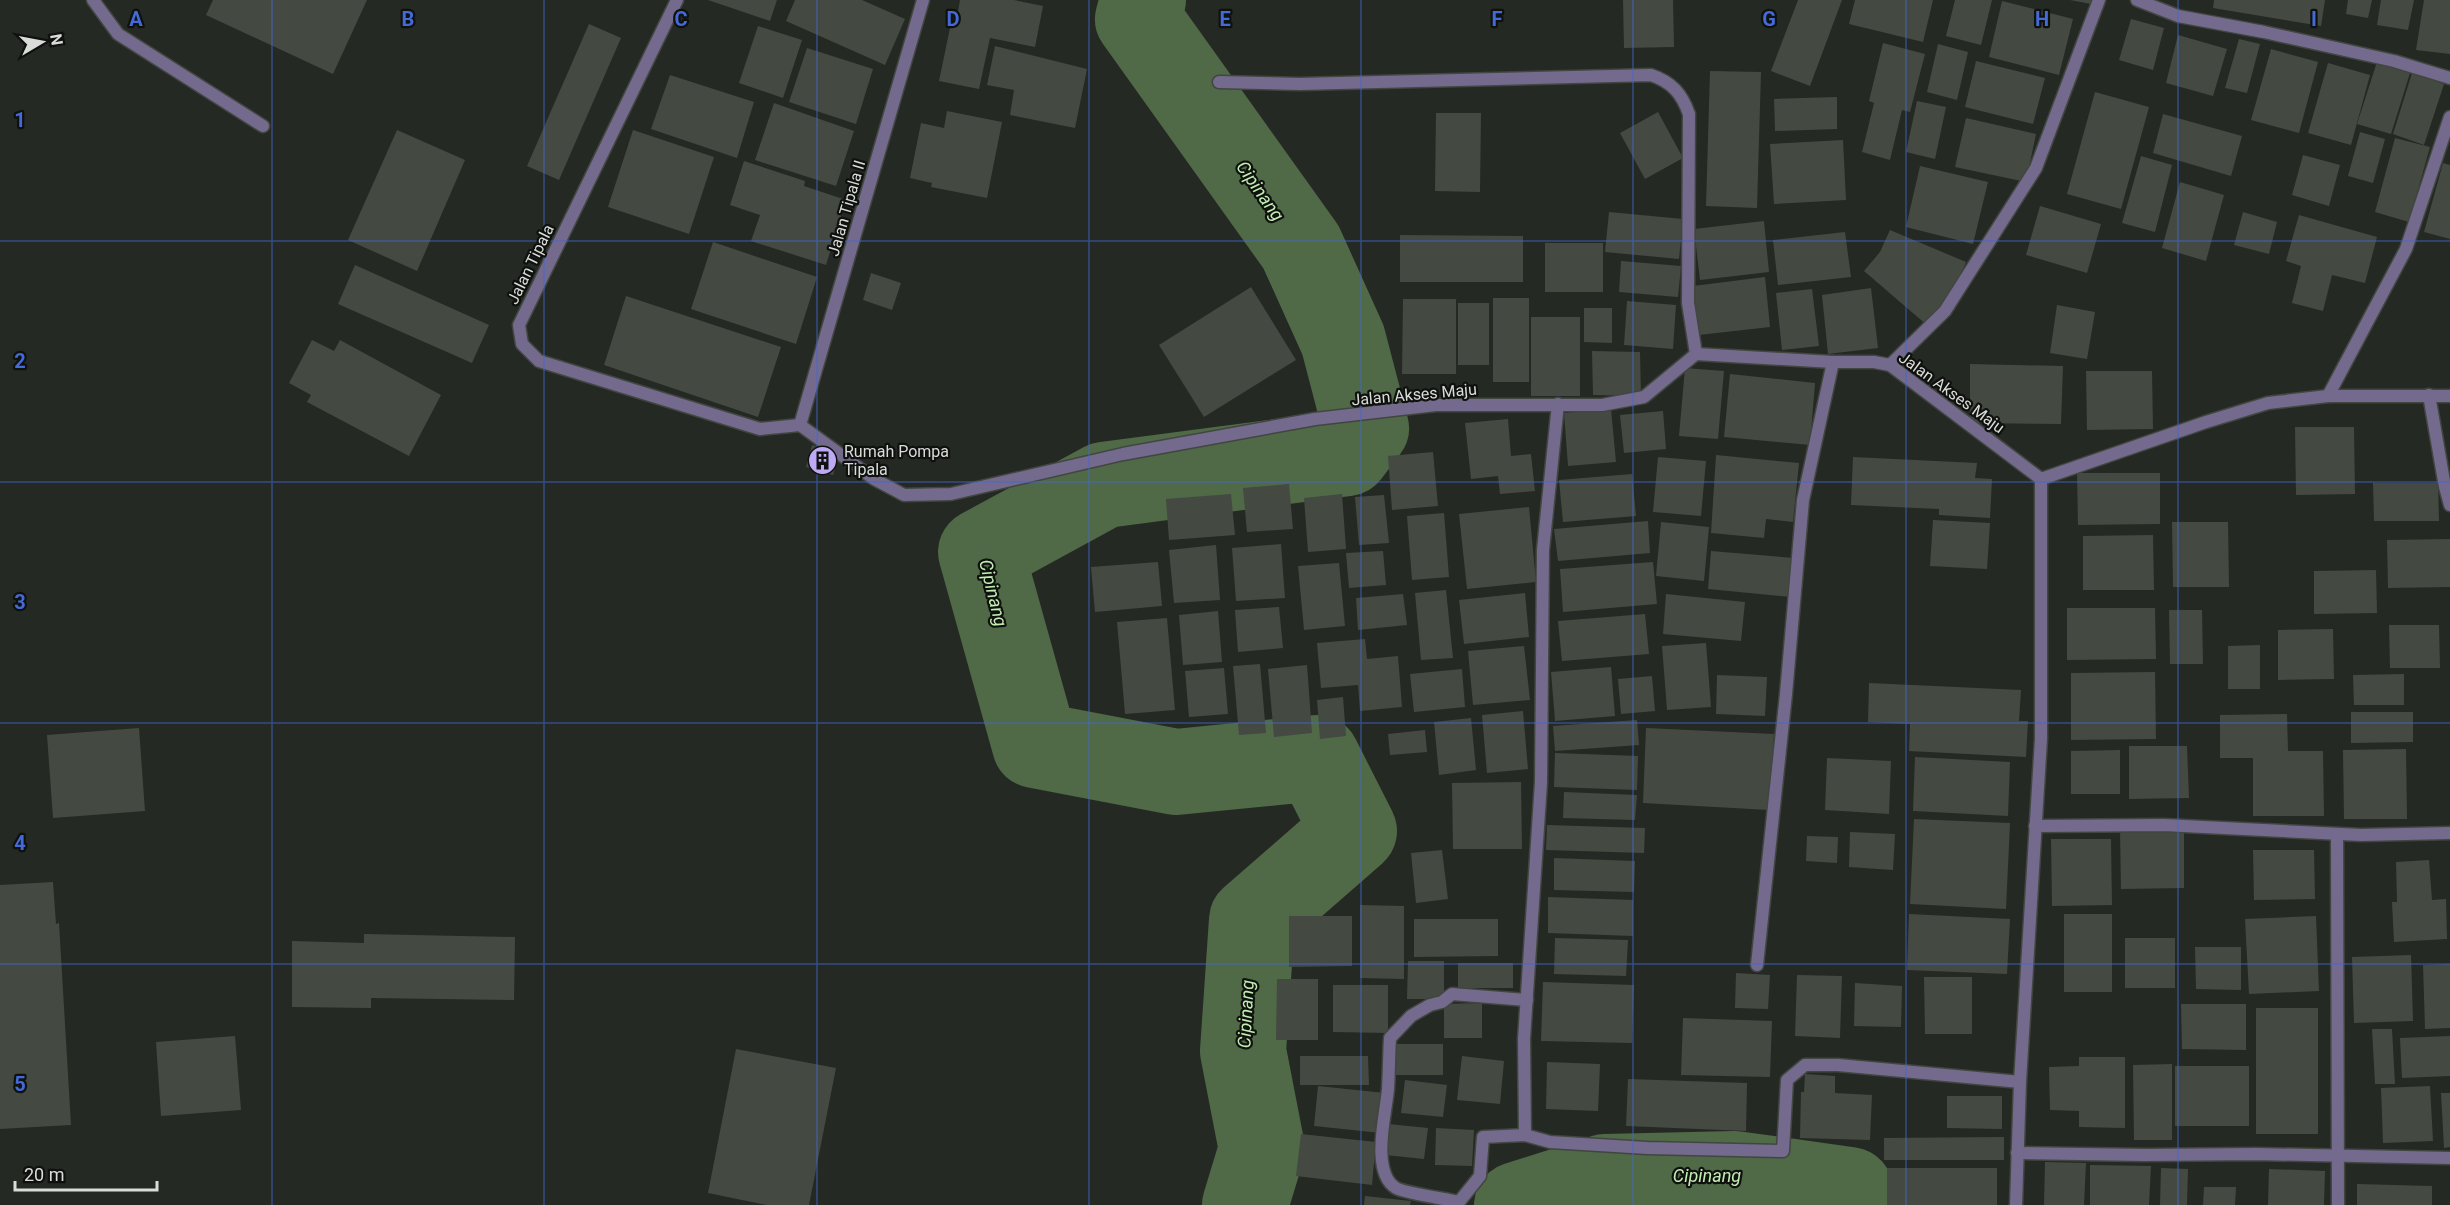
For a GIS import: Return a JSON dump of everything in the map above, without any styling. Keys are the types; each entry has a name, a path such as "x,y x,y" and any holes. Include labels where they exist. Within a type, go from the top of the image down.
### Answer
{"street":[{"path":"93,0 118,34 263,126"},
{"name":"Jalan Tipala","path":"677,0 519,325 522,344 540,362 760,429 800,425"},
{"name":"Jalan Tipala II","path":"800,425 923,0"},
{"path":"1890,364 1945,311 2036,168 2099,0"},
{"path":"2137,0 2178,16 2394,61 2450,78"},
{"path":"1219,82 1300,84 1651,75 1660,78 1678,92 1689,114 1688,303 1696,354"},
{"path":"2328,396 2406,249 2450,117"},
{"name":"Jalan Akses Maju","path":"800,425 874,478 904,495 951,494 1123,454 1342,416 1436,405 1602,405 1644,397 1696,354 1890,364 2041,479"},
{"path":"1756,965 1786,694 1803,500 1833,362"},
{"path":"2429,395 2450,505"},
{"path":"2016,1205 2020,1082 2041,739 2041,479 2268,403 2328,396 2450,396"},
{"path":"1525,1135 1524,1039 1541,782 1543,550 1558,404"},
{"path":"2035,826 2164,825 2337,834 2450,833"},
{"path":"2337,834 2338,1205"},
{"path":"1527,1000 1452,994 1442,1002 1430,1005 1411,1016 1390,1038 1387,1106 1381,1149 1384,1168 1396,1188 1459,1202 1480,1176 1483,1137 1525,1135 1550,1142 1783,1151 1787,1080 1806,1065 1838,1065 2020,1082"},
{"path":"2017,1153 2450,1158"}],"building":[{"path":"213,0 367,0 333,74 206,15"},
{"path":"708,0 777,0 770,21"},
{"path":"795,0 862,0 905,19 885,65 786,21"},
{"path":"960,0 1014,0 1043,6 1035,47 990,38 979,89 939,81 951,23 956,24"},
{"path":"1623,0 1673,0 1674,47 1624,48"},
{"path":"1798,0 1842,0 1810,86 1771,71"},
{"path":"1855,0 1933,0 1923,42 1849,24"},
{"path":"1955,0 1992,0 1981,45 1946,36"},
{"path":"2070,0 2092,0 2091,4"},
{"path":"2214,0 2325,0 2321,26 2213,8"},
{"path":"2348,0 2372,0 2368,18 2346,14"},
{"path":"2381,0 2414,0 2408,30 2377,25"},
{"path":"2424,0 2450,0 2450,54 2416,50"},
{"path":"2002,1 2073,19 2059,75 1989,57"},
{"path":"2131,19 2164,28 2153,70 2119,60"},
{"path":"589,24 621,38 559,180 527,166"},
{"path":"758,26 802,40 783,98 739,83"},
{"path":"2178,35 2227,49 2213,96 2166,83"},
{"path":"2239,39 2260,44 2247,93 2225,88"},
{"path":"1883,43 1925,54 1910,112 1902,110 1890,160 1862,152 1874,103 1869,101"},
{"path":"1938,44 1968,52 1957,100 1927,92"},
{"path":"995,46 1087,69 1075,128 1010,115 1014,90 987,85"},
{"path":"807,48 873,69 856,124 789,102"},
{"path":"2271,49 2318,62 2299,133 2251,120"},
{"path":"1976,61 2045,78 2033,124 1965,107"},
{"path":"2377,62 2410,73 2391,134 2357,124"},
{"path":"2328,63 2370,75 2351,145 2308,133"},
{"path":"1710,71 1761,72 1757,208 1706,206"},
{"path":"2412,73 2444,84 2424,145 2393,134"},
{"path":"670,75 754,102 737,158 651,129"},
{"path":"2095,92 2149,107 2121,209 2067,194"},
{"path":"1837,97 1837,129 1775,131 1774,99"},
{"path":"1917,101 1946,107 1935,159 1906,152"},
{"path":"774,103 854,131 836,186 755,160"},
{"path":"947,111 1002,122 987,198 931,187 932,183 910,178 921,123 944,128"},
{"path":"1658,112 1683,158 1645,179 1620,133"},
{"path":"1436,113 1481,113 1480,192 1435,191"},
{"path":"2163,114 2242,136 2231,176 2153,153"},
{"path":"1966,118 2036,134 2026,182 1955,167"},
{"path":"397,130 465,160 417,271 348,240"},
{"path":"633,130 714,157 689,234 608,207"},
{"path":"2360,132 2385,139 2373,183 2348,176"},
{"path":"2395,138 2430,147 2409,222 2375,212"},
{"path":"1843,140 1846,200 1774,204 1770,144"},
{"path":"2303,155 2340,165 2329,206 2292,195"},
{"path":"2141,156 2172,165 2155,232 2122,223"},
{"path":"744,161 805,181 804,186 846,200 826,265 751,241 760,215 730,205"},
{"path":"2443,163 2450,165 2450,239 2424,232"},
{"path":"1920,166 1988,182 1973,244 1906,227"},
{"path":"2180,182 2224,195 2206,261 2162,248"},
{"path":"2040,206 2101,224 2087,273 2026,255"},
{"path":"1609,212 1683,219 1679,259 1605,252"},
{"path":"2243,212 2277,222 2269,254 2234,245"},
{"path":"2299,215 2377,237 2365,283 2332,275 2323,311 2292,303 2301,266 2286,261"},
{"path":"1764,221 1769,272 1700,280 1694,229"},
{"path":"1890,230 1966,262 1951,298 1928,326 1864,271 1880,252"},
{"path":"1845,232 1851,277 1778,285 1773,240"},
{"path":"1400,235 1523,236 1523,282 1400,282"},
{"path":"713,242 817,277 796,344 691,309"},
{"path":"1545,243 1603,243 1603,292 1545,292"},
{"path":"1621,261 1681,266 1678,297 1619,292"},
{"path":"355,265 489,325 472,363 338,304"},
{"path":"871,273 901,283 892,310 863,300"},
{"path":"1765,277 1770,327 1699,335 1693,286"},
{"path":"1251,287 1296,360 1204,417 1159,345"},
{"path":"1871,288 1878,348 1828,354 1822,295"},
{"path":"1812,289 1819,346 1782,350 1776,293"},
{"path":"626,296 781,347 758,417 604,365"},
{"path":"1493,298 1529,298 1529,382 1493,382"},
{"path":"1403,299 1456,299 1456,374 1402,374"},
{"path":"1627,301 1676,305 1673,349 1624,345"},
{"path":"1458,303 1489,303 1489,365 1458,365"},
{"path":"2057,305 2095,312 2087,359 2050,353"},
{"path":"1584,308 1612,308 1612,343 1584,342"},
{"path":"1531,317 1580,317 1580,396 1531,396"},
{"path":"312,340 334,351 340,340 441,395 409,456 307,402 311,395 289,383"},
{"path":"1592,351 1640,352 1641,396 1593,395"},
{"path":"1970,364 2063,366 2061,424 1970,423"},
{"path":"1685,368 1724,371 1718,439 1679,436"},
{"path":"2086,371 2152,371 2153,429 2087,430"},
{"path":"1730,374 1815,383 1810,445 1724,437"},
{"path":"1611,409 1616,462 1568,466 1564,413"},
{"path":"1663,411 1666,449 1624,453 1620,415"},
{"path":"1508,419 1511,456 1531,454 1535,491 1500,494 1498,476 1471,479 1465,423"},
{"path":"2295,427 2354,427 2355,494 2296,495"},
{"name":"Rumah Pompa Tipala","path":"812,445 840,454 833,475 806,467"},
{"path":"1433,452 1438,506 1392,510 1388,456"},
{"path":"1716,455 1799,463 1793,522 1766,519 1764,538 1711,533"},
{"path":"1658,457 1706,461 1701,516 1653,512"},
{"path":"1853,457 1977,463 1975,478 1992,479 1990,518 1939,515 1939,509 1851,505"},
{"path":"2077,473 2160,473 2160,524 2078,525"},
{"path":"1632,474 1636,516 1563,522 1559,480"},
{"path":"2373,483 2438,483 2439,521 2374,521"},
{"path":"1289,484 1293,529 1247,532 1243,488"},
{"path":"1231,494 1235,535 1169,540 1166,499"},
{"path":"1342,494 1346,549 1308,552 1304,498"},
{"path":"1384,495 1389,543 1359,545 1355,497"},
{"path":"1529,507 1536,582 1467,589 1459,514"},
{"path":"1444,513 1449,577 1412,580 1407,516"},
{"path":"1933,520 1990,523 1987,569 1930,566"},
{"path":"1648,521 1650,553 1558,561 1554,529"},
{"path":"1661,522 1709,527 1704,581 1656,576"},
{"path":"2172,522 2228,522 2229,587 2173,587"},
{"path":"2153,535 2154,590 2083,590 2083,536"},
{"path":"2450,539 2450,587 2388,588 2387,540"},
{"path":"1281,544 1285,598 1236,601 1232,548"},
{"path":"1216,545 1220,600 1174,603 1169,550"},
{"path":"1383,551 1386,585 1349,588 1346,553"},
{"path":"1711,551 1794,558 1791,597 1708,589"},
{"path":"1158,562 1162,606 1095,612 1091,567"},
{"path":"1653,562 1657,604 1563,612 1560,569"},
{"path":"1339,563 1345,626 1304,630 1298,566"},
{"path":"2376,570 2377,613 2314,614 2314,571"},
{"path":"1446,590 1453,658 1421,660 1415,593"},
{"path":"1525,593 1529,637 1464,644 1459,600"},
{"path":"1403,594 1407,625 1358,630 1356,598"},
{"path":"1666,594 1745,602 1741,641 1663,634"},
{"path":"1279,607 1283,648 1238,652 1235,610"},
{"path":"2067,608 2155,608 2156,659 2067,660"},
{"path":"2169,610 2202,610 2203,664 2170,664"},
{"path":"1218,611 1222,662 1183,665 1179,615"},
{"path":"1645,614 1649,654 1562,661 1558,621"},
{"path":"1167,618 1175,710 1125,714 1117,622"},
{"path":"2389,625 2439,625 2440,668 2390,668"},
{"path":"2333,629 2334,679 2278,680 2278,630"},
{"path":"1365,639 1367,659 1398,656 1402,707 1360,711 1358,685 1321,688 1317,643"},
{"path":"1706,643 1711,707 1667,710 1662,646"},
{"path":"2260,645 2260,689 2228,689 2228,646"},
{"path":"1524,646 1530,700 1473,705 1468,651"},
{"path":"1260,664 1266,733 1239,735 1233,666"},
{"path":"1307,665 1312,733 1274,737 1268,669"},
{"path":"1611,667 1615,716 1555,721 1551,672"},
{"path":"1224,668 1228,714 1189,717 1185,671"},
{"path":"1462,669 1465,707 1414,712 1410,674"},
{"path":"2155,672 2156,739 2071,740 2071,673"},
{"path":"2404,674 2404,705 2354,705 2353,675"},
{"path":"1717,675 1767,677 1765,716 1716,714"},
{"path":"1652,676 1655,711 1621,714 1618,679"},
{"path":"1869,683 2021,690 2019,721 2028,721 2026,757 1909,751 1910,724 1868,722"},
{"path":"1343,697 1346,736 1320,739 1317,700"},
{"path":"1523,711 1528,769 1487,773 1482,715"},
{"path":"2351,712 2413,712 2413,742 2351,743"},
{"path":"2287,714 2288,751 2323,751 2324,816 2253,816 2253,758 2220,758 2220,715"},
{"path":"1471,718 1476,770 1439,775 1434,722"},
{"path":"1637,720 1639,745 1555,751 1553,726"},
{"path":"139,728 145,811 53,818 47,735"},
{"path":"1646,728 1774,734 1769,810 1643,803"},
{"path":"1425,730 1427,752 1390,755 1388,734"},
{"path":"2129,746 2187,746 2189,798 2129,799"},
{"path":"2406,749 2407,819 2344,819 2343,750"},
{"path":"2120,750 2120,794 2071,794 2071,751"},
{"path":"1555,753 1638,756 1637,790 1554,787"},
{"path":"1915,757 2010,762 2008,816 1913,811"},
{"path":"1827,758 1891,761 1889,814 1825,810"},
{"path":"1521,782 1522,849 1453,849 1452,783"},
{"path":"1564,792 1637,795 1635,820 1563,818"},
{"path":"1914,819 2010,823 2006,909 1910,904"},
{"path":"1547,825 1645,828 1644,853 1546,850"},
{"path":"2120,831 2184,831 2184,888 2121,889"},
{"path":"1850,832 1895,834 1893,870 1849,867"},
{"path":"1807,836 1838,837 1837,863 1806,861"},
{"path":"2051,839 2111,839 2112,905 2052,906"},
{"path":"1442,850 1448,899 1416,903 1411,853"},
{"path":"2253,850 2314,850 2315,899 2254,900"},
{"path":"1554,858 1635,861 1634,892 1554,890"},
{"path":"2429,860 2432,900 2446,899 2447,939 2394,942 2392,902 2397,902 2396,862"},
{"path":"53,882 56,924 59,923 71,1125 0,1129 0,885"},
{"path":"1548,897 1633,900 1633,936 1548,933"},
{"path":"1360,905 1404,906 1404,979 1360,978"},
{"path":"1909,914 2010,919 2007,974 1907,970"},
{"path":"2064,914 2112,914 2112,992 2064,992"},
{"path":"1289,916 1352,916 1352,966 1289,967"},
{"path":"2316,916 2319,991 2249,994 2245,919"},
{"path":"1414,919 1498,919 1498,956 1414,957"},
{"path":"364,934 515,937 514,1000 371,998 371,1008 292,1007 292,941 364,943"},
{"path":"1555,938 1628,940 1626,976 1554,974"},
{"path":"2125,938 2175,938 2175,988 2125,988"},
{"path":"2195,947 2241,947 2241,990 2196,989"},
{"path":"2411,955 2413,1021 2354,1023 2352,957"},
{"path":"1408,961 1444,961 1444,999 1407,999"},
{"path":"1458,963 1513,963 1513,988 1458,988"},
{"path":"2450,964 2450,1028 2425,1029 2423,965"},
{"path":"1736,973 1770,975 1768,1009 1735,1008"},
{"path":"1797,975 1842,976 1840,1038 1795,1036"},
{"path":"1924,977 1972,977 1972,1034 1925,1034"},
{"path":"1277,979 1318,979 1318,1040 1276,1040"},
{"path":"1543,982 1634,985 1632,1043 1541,1041"},
{"path":"1855,983 1902,986 1901,1027 1854,1026"},
{"path":"1333,985 1388,985 1388,1033 1333,1032"},
{"path":"1482,1003 1482,1038 1444,1038 1444,1004"},
{"path":"2181,1004 2246,1004 2246,1050 2182,1049"},
{"path":"2256,1008 2318,1008 2318,1134 2256,1134"},
{"path":"1683,1018 1772,1021 1770,1077 1681,1075"},
{"path":"2372,1029 2392,1029 2395,1084 2375,1084"},
{"path":"235,1036 241,1110 161,1116 156,1042"},
{"path":"2450,1036 2450,1076 2402,1078 2400,1038"},
{"path":"1393,1044 1443,1044 1443,1075 1393,1075"},
{"path":"736,1049 836,1068 809,1205 767,1205 708,1193"},
{"path":"1300,1056 1368,1056 1369,1085 1300,1085"},
{"path":"1462,1056 1504,1061 1500,1104 1457,1100"},
{"path":"2079,1057 2125,1057 2125,1128 2079,1127 2079,1111 2050,1110 2049,1067 2079,1066"},
{"path":"1547,1062 1600,1064 1598,1111 1546,1109"},
{"path":"2172,1064 2172,1140 2134,1140 2133,1065"},
{"path":"2175,1066 2249,1066 2249,1126 2175,1126"},
{"path":"1805,1074 1835,1076 1835,1093 1872,1095 1870,1140 1800,1138 1801,1092 1804,1092"},
{"path":"1628,1079 1747,1083 1746,1131 1626,1126"},
{"path":"1405,1080 1447,1085 1443,1117 1401,1113"},
{"path":"1318,1086 1385,1093 1381,1133 1314,1126"},
{"path":"2430,1086 2433,1141 2383,1143 2381,1088"},
{"path":"2441,1093 2450,1093 2450,1147 2444,1148"},
{"path":"1947,1096 2002,1096 2002,1129 1947,1128"},
{"path":"1388,1124 1428,1128 1424,1159 1385,1155"},
{"path":"1436,1128 1474,1130 1472,1166 1435,1165"},
{"path":"1301,1134 1376,1142 1372,1185 1296,1176"},
{"path":"2004,1137 2004,1160 1884,1160 1884,1138"},
{"path":"2045,1162 2086,1163 2084,1205 2044,1205"},
{"path":"2090,1165 2151,1166 2149,1205 2090,1205"},
{"path":"1887,1168 1997,1168 1997,1205 1887,1205"},
{"path":"2161,1168 2188,1169 2187,1205 2160,1205"},
{"path":"2269,1169 2325,1171 2324,1205 2268,1205"},
{"path":"2357,1184 2432,1186 2432,1205 2357,1205"},
{"path":"2204,1187 2236,1187 2235,1205 2203,1205"},
{"path":"1365,1196 1411,1201 1410,1205 1364,1205"}],"waterway":[{"name":"Cipinang","path":"1143,0 1138,19 1301,247 1343,340 1366,428 1347,453 1104,485 981,552 1035,745 1176,772 1317,758 1354,831 1252,920 1243,1051 1262,1149 1245,1205"},
{"name":"Cipinang","path":"1517,1205 1605,1177 1735,1174 1850,1190 1850,1205"}],"place":[{"name":"Rumah Pompa Tipala","path":"823,460"}]}
